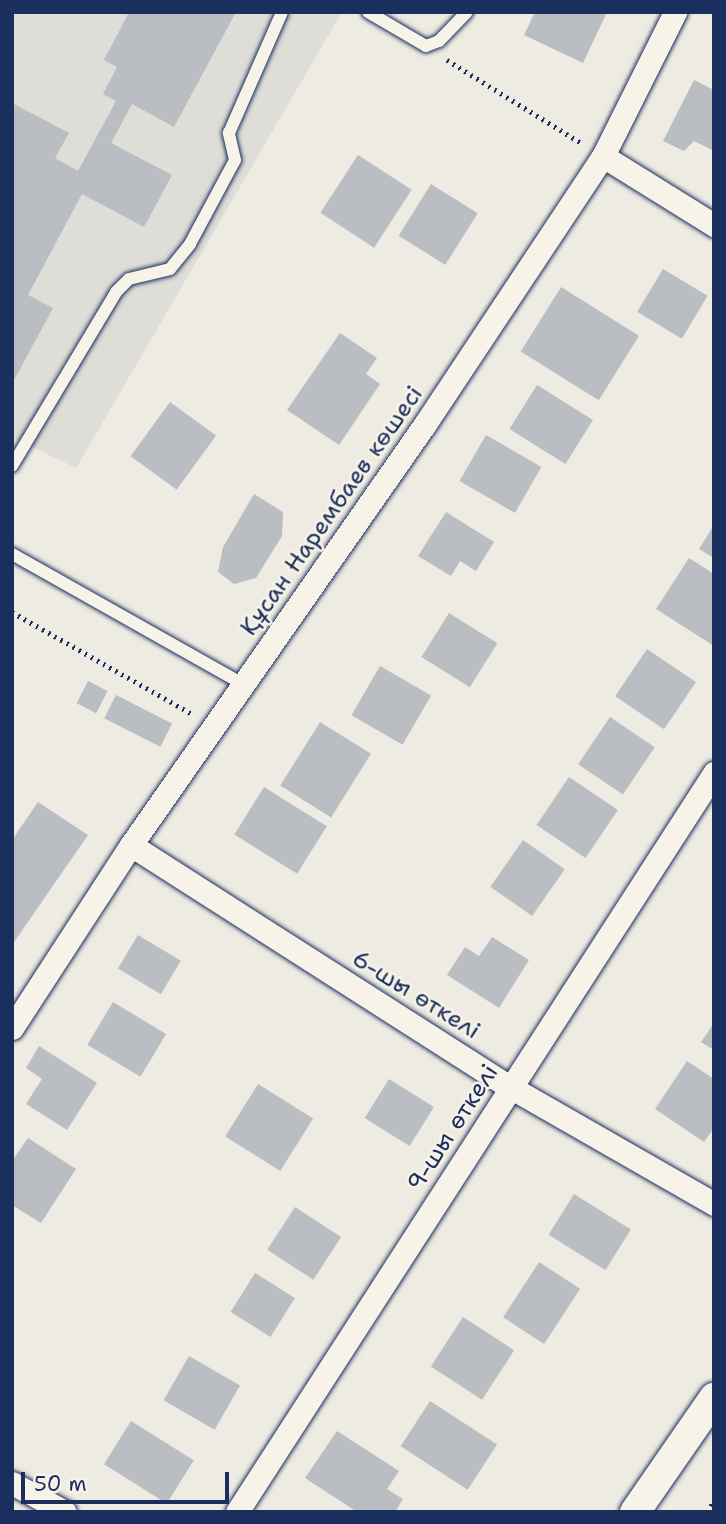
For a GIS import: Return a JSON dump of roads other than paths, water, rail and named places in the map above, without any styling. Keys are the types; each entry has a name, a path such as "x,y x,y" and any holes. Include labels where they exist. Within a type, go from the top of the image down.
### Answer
{"street":[{"name":"Құсан Нарембаев көшесі","path":"12,1028 131,845 603,156 675,12"},
{"path":"603,156 714,225"},
{"name":"9-шы өткелі","path":"237,1512 714,773"},
{"name":"6-шы өткелі","path":"131,845 510,1087 714,1203"},
{"path":"635,1512 714,1398"},
{"path":"12,1483 65,1512"}],"lane":[{"path":"12,466 116,292 129,279 170,269 190,244 235,160 229,132 282,12"},
{"path":"368,12 426,46 439,41 467,12"},
{"path":"12,554 243,684"}]}
